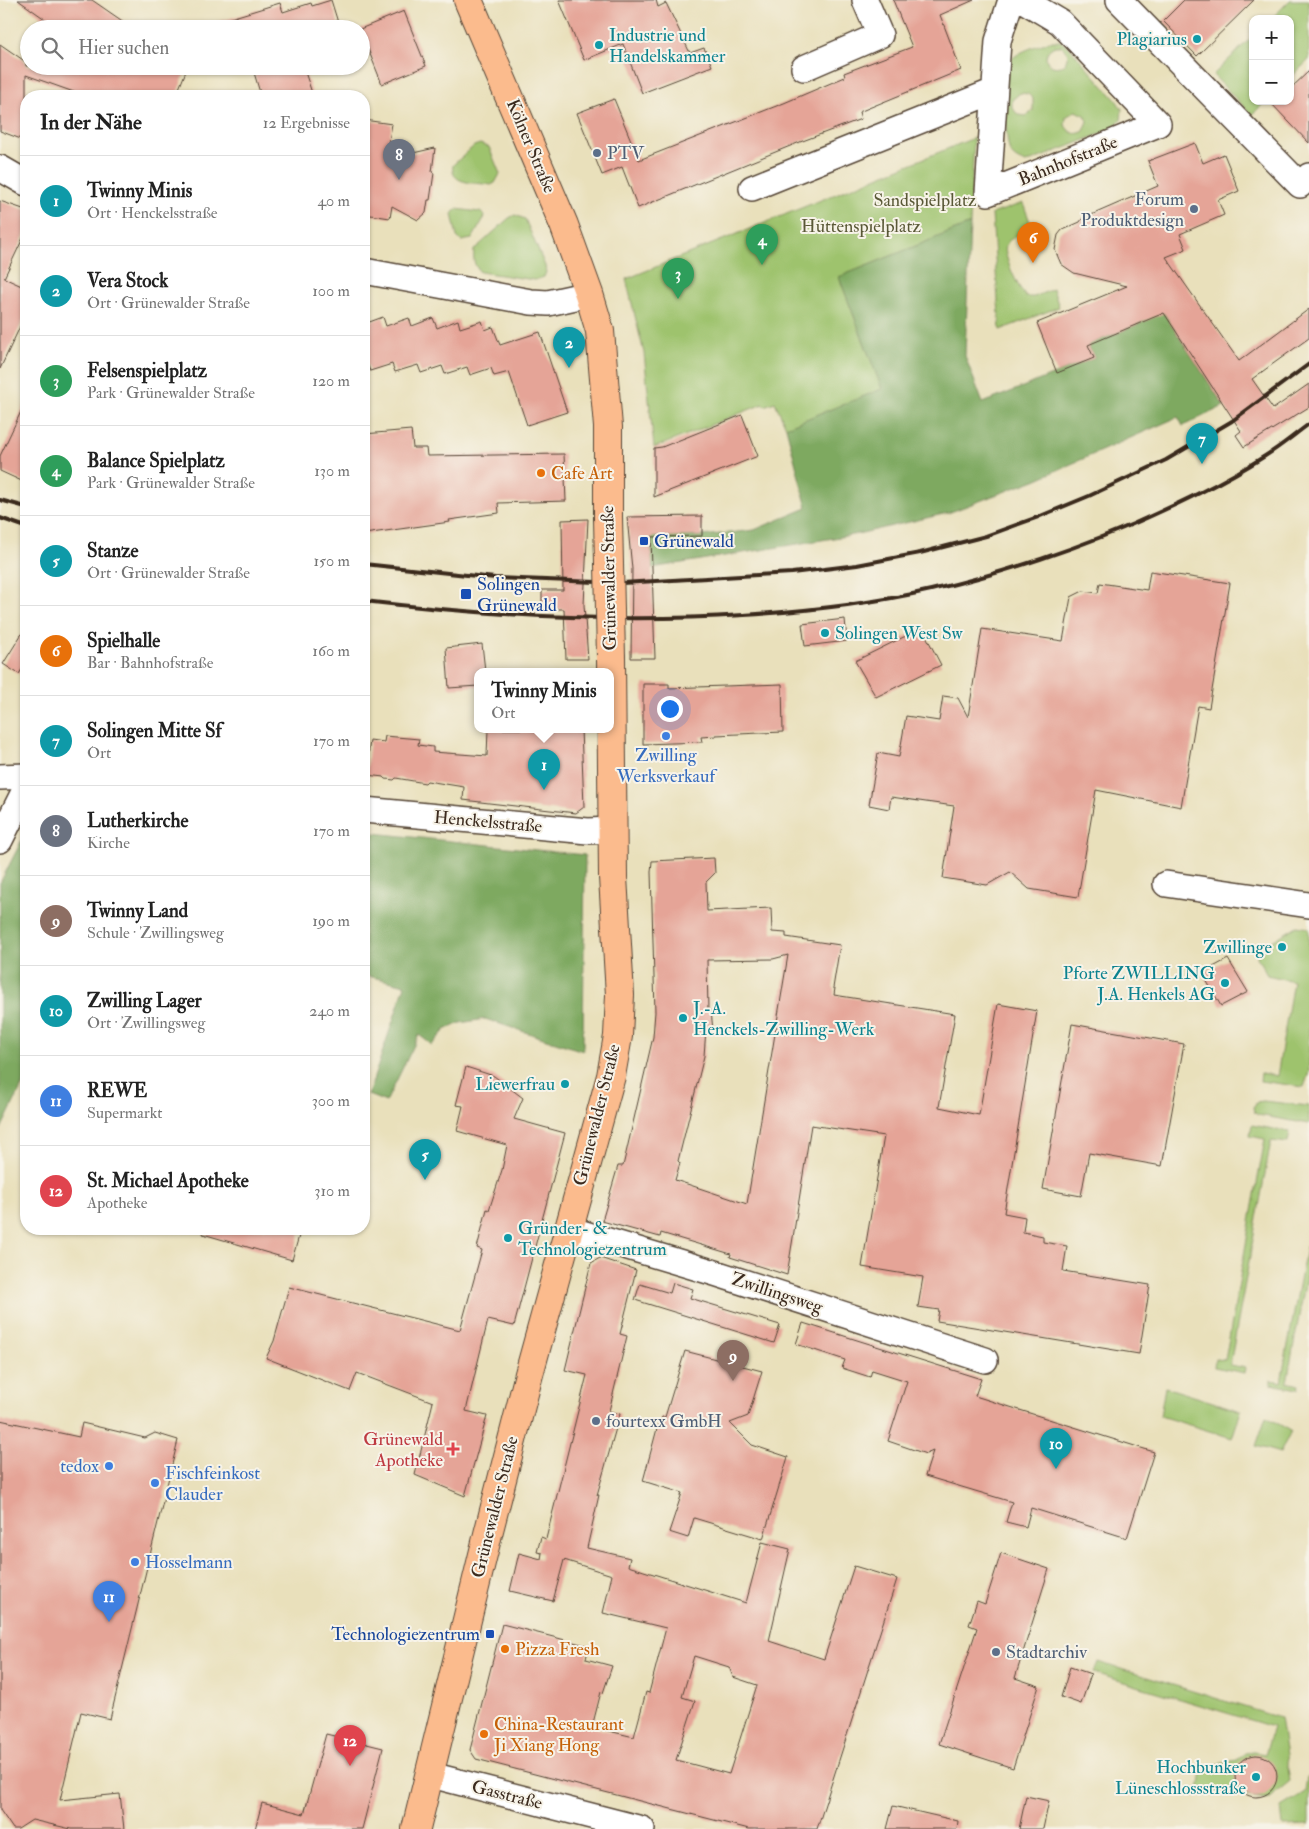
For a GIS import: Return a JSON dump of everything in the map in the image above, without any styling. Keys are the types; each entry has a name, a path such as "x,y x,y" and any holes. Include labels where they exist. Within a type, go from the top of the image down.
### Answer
{"main road":[{"name":"Kölner Straße","path":"468,0 559,211 589,294"},
{"name":"Grünewalder Straße","path":"589,294 600,331 608,427 610,668"},
{"name":"Grünewalder Straße","path":"416,1829 488,1534 568,1229 611,1076 618,1036 620,995 612,877 611,733"}],"street":[{"path":"804,68 880,35 865,0"},
{"name":"Bahnhofstraße","path":"1011,0 998,41 988,193 1158,124 1060,22 1023,0"},
{"path":"1123,1 1300,185 1309,176"},
{"path":"752,188 994,91"},
{"path":"0,168 20,180"},
{"path":"370,272 531,302 548,303 589,294"},
{"path":"0,777 20,776"},
{"path":"0,840 20,800"},
{"name":"Henckelsstraße","path":"370,811 588,830 612,830"},
{"path":"1166,884 1309,905"},
{"name":"Zwillingsweg","path":"568,1229 715,1273 985,1360"},
{"name":"Gasstraße","path":"430,1775 642,1829"}],"green space":[{"path":"1290,0 1309,0 1309,60 1294,74 1294,15 1275,15"},
{"path":"1249,40 1249,105 1262,105 1252,115 1213,75"},
{"path":"1053,41 1060,41 1069,47 1116,100 1122,109 1121,120 1113,129 1026,163 1013,156 1008,146 1005,107 1006,69 1008,63 1016,55","holes":["1055,46 1062,46 1068,54 1065,64 1054,66 1050,65 1047,61 1047,53","1020,93 1028,94 1033,99 1033,111 1026,116 1018,115 1012,107 1012,100","1075,111 1085,115 1088,121 1084,131 1078,133 1071,132 1065,125 1066,117"]},
{"path":"974,138 970,224 839,277 882,389 786,427 775,402 764,406 763,404 654,448 644,353 626,279"},
{"path":"480,144 489,147 500,174 495,183 491,185 460,180 455,177 453,172 453,165 474,146"},
{"path":"1023,203 1033,230 1011,239 1006,245 1006,256 1019,287 1026,297 1034,297 1053,289 1059,307 1000,330 992,214"},
{"path":"456,209 480,212 484,215 472,239 461,241 457,237 452,214"},
{"path":"515,215 525,219 545,266 546,272 544,277 535,280 480,272 475,265 474,250 509,218"},
{"path":"970,224 965,356 983,403 1094,358 1088,345 1143,322 1136,270 1224,406 1183,426 1178,417 1035,480 948,513 858,534 652,568 651,537 702,536 754,530 807,508 786,427 882,389 839,277"},
{"path":"370,833 585,855 583,1051 485,1019 460,1023 445,1030 432,1045 419,1035 386,1102 370,1096 370,1089 405,985 370,976"},
{"path":"20,844 20,1090 0,1131 0,883"},
{"path":"1297,926 1309,928 1309,1072 1304,1087 1260,1081 1261,1073 1277,1076 1293,981 1267,975 1257,957 1259,949"},
{"path":"1257,1102 1309,1106 1309,1124 1258,1115 1254,1112 1253,1107"},
{"path":"1252,1125 1290,1132 1288,1143 1271,1141 1230,1365 1246,1368 1245,1373 1214,1367 1215,1359 1225,1360 1265,1139 1250,1136"},
{"path":"1309,1232 1309,1262 1287,1382 1299,1385 1298,1389 1271,1384 1271,1380 1281,1382"},
{"path":"1165,1387 1241,1411 1232,1438 1160,1416"},
{"path":"1266,1417 1291,1431 1280,1453 1256,1446"},
{"path":"1098,1662 1280,1718 1290,1781 1268,1799 1199,1790 1203,1767 1237,1760 1245,1753 1265,1754 1273,1727 1094,1673"},
{"path":"1307,1776 1309,1776 1309,1825 1283,1826 1281,1807 1305,1792"}],"building":[{"path":"18,0 92,0 121,20 46,20"},
{"path":"331,0 337,20 224,20 280,3 283,12 311,3 312,6"},
{"path":"559,0 656,0 658,7 666,3 690,53 704,48 712,66 642,93 623,44 584,60"},
{"path":"893,0 974,0 940,15 961,70 859,112 861,119 638,208 622,167 602,175 577,113 614,99 639,160 784,103 845,77 844,73 912,47"},
{"name":"Plagiarius","path":"1184,0 1254,0 1197,56 1163,21"},
{"path":"404,11 426,66 382,84 370,54 370,25"},
{"path":"0,44 20,58 20,75 26,75 26,90 20,90 20,139 0,131"},
{"path":"1309,71 1309,143 1273,105 1294,105 1294,85"},
{"path":"26,75 184,75 178,90 68,90"},
{"path":"255,75 306,75 311,90 259,90"},
{"path":"370,121 392,124 389,141 402,143 400,156 435,148 432,172 434,173 426,213 418,220 392,206 390,218 370,215"},
{"path":"1195,143 1203,163 1224,154 1239,191 1218,200 1224,215 1180,234 1186,249 1166,257 1239,361 1309,309 1309,338 1252,379 1273,409 1309,384 1309,407 1244,447 1236,435 1241,431 1164,313 1088,345 1094,358 1057,373 1037,323 1127,286 1074,273 1061,264 1055,250 1058,235 1062,230 1080,222 1082,219 1158,186 1148,161"},
{"path":"0,201 20,208 20,244 4,278 20,285 20,327 0,369"},
{"path":"383,317 386,326 409,318 412,326 433,318 437,328 458,320 460,328 482,321 485,330 493,327 500,345 540,332 567,412 527,425 509,372 494,376 491,368 470,375 467,367 445,374 442,366 421,373 418,365 395,372 392,364 370,371 370,322"},
{"path":"20,414 20,480 0,471 0,456"},
{"path":"742,415 758,456 654,497 654,448 662,447"},
{"path":"411,430 413,448 426,448 427,456 564,454 566,501 498,503 499,513 370,533 370,433"},
{"path":"702,516 702,536 651,537 655,658 631,658 632,569 627,517"},
{"path":"588,519 584,605 588,659 566,659 564,609 542,609 542,590 563,590 562,520"},
{"path":"1150,571 1230,583 1209,708 1198,706 1181,807 1096,790 1078,897 1029,889 1010,872 987,885 943,878 954,806 891,797 889,809 869,805 878,753 899,757 906,716 939,721 943,696 958,698 968,717 982,629 1063,641 1071,597 1083,591 1098,593 1100,583 1147,590"},
{"name":"Solingen West Sw","path":"845,619 847,641 805,646 802,624"},
{"path":"922,628 941,665 876,697 855,661"},
{"path":"20,637 20,672 19,674 3,664"},
{"path":"482,644 485,668 474,668 474,686 449,688 446,648"},
{"path":"643,684 669,684 669,688 782,684 783,732 716,735 701,737 702,742 643,744"},
{"path":"488,733 581,733 584,807 576,813 463,800 464,787 427,781 425,783 396,778 394,780 370,775 370,740 384,742 385,736 419,739 418,745 433,747 433,752 487,756"},
{"path":"714,858 715,873 706,882 707,911 771,908 772,932 786,933 786,937 840,945 833,988 835,988 834,995 955,1014 939,1107 979,1115 998,1004 1037,1011 1004,1213 1025,1217 1023,1232 1043,1236 1043,1242 1067,1246 1063,1271 1150,1285 1139,1354 937,1321 939,1310 918,1307 923,1277 862,1267 884,1136 811,1125 787,1275 730,1257 731,1254 661,1233 660,1237 602,1221 618,1166 623,1166 653,1037 655,1012 652,861","holes":["788,955 747,1204 675,1180 704,1056 706,1029 713,1030 711,1011 708,1011 707,960 773,959"]},
{"name":"Pforte ZWILLING J.A. Henkels AG","path":"1228,959 1248,992 1221,1006 1202,973"},
{"path":"1072,1024 1184,1044 1162,1166 1089,1153 1081,1196 1043,1189"},
{"path":"466,1067 494,1076 523,1098 514,1119 565,1133 514,1326 488,1320 466,1411 487,1416 465,1496 415,1475 433,1402 357,1373 350,1391 266,1358 274,1341 289,1287 460,1330 482,1250 477,1248 487,1209 489,1210 502,1170 507,1145 457,1131 463,1106 456,1105"},
{"path":"206,1235 299,1235 292,1260"},
{"path":"600,1258 636,1270 620,1334 627,1336 609,1411 620,1414 597,1495 599,1495 587,1548 630,1558 628,1566 746,1603 762,1542 790,1549 769,1641 824,1659 854,1566 897,1579 817,1829 749,1829 476,1759 470,1750 502,1624 589,1646 586,1659 612,1666 603,1693 601,1692 592,1727 634,1737 646,1692 649,1693 666,1628 603,1613 612,1575 564,1560 553,1601 510,1591 519,1553 541,1559 542,1553 537,1552 541,1537 546,1539 587,1375 565,1370 591,1263","holes":["694,1656 729,1667 733,1677 757,1685 729,1774 676,1760 695,1701 682,1697"]},
{"path":"673,1283 693,1289 690,1298 780,1325 774,1343 635,1300 640,1284 670,1293"},
{"path":"803,1323 981,1379 975,1396 1154,1452 1127,1538 1031,1508 1026,1527 1006,1522 1012,1502 925,1476 933,1451 926,1454 888,1441 907,1381 872,1370 870,1377 842,1368 845,1360 796,1344"},
{"path":"685,1351 762,1371 748,1416 730,1423 752,1445 788,1457 763,1539 694,1518 688,1538 669,1532 682,1493 643,1481 658,1425 662,1417 665,1417"},
{"path":"0,1420 79,1437 82,1423 145,1438 155,1433 178,1440 110,1719 81,1712 60,1800 120,1794 124,1829 71,1829 32,1820 18,1829 13,1829 0,1810"},
{"name":"Stadtarchiv","path":"1001,1553 1049,1569 1015,1678 1039,1686 1013,1768 939,1744 977,1628 969,1625 977,1601 985,1604"},
{"path":"1070,1667 1091,1674 1081,1704 1061,1697"},
{"path":"326,1734 383,1748 362,1829 255,1829 262,1803 304,1814"},
{"name":"Hochbunker Lüneschlossstraße","path":"1260,1755 1268,1758 1274,1764 1277,1776 1274,1788 1268,1794 1252,1797 1244,1794 1238,1788 1235,1772 1238,1764 1244,1758"},
{"path":"1026,1796 1049,1801 1043,1829 1019,1829"},
{"path":"893,1806 958,1821 957,1829 887,1829"}],"railway":[{"path":"370,565 495,578 622,583 792,573 857,565 920,553 986,536 1038,517 1089,496 1166,460 1232,421 1309,364"},
{"path":"370,602 459,611 554,617 649,618 744,615 791,611 861,603 908,595 957,584 1033,562 1133,524 1233,475 1282,445 1309,424"},
{"path":"0,500 20,505"},
{"path":"0,518 20,525"}],"place":[{"name":"Plagiarius","path":"1197,39"},
{"name":"Industrie und Handelskammer","path":"599,45"},
{"name":"PTV","path":"597,153"},
{"name":"Lutherkirche","path":"399,180"},
{"name":"Forum Produktdesign","path":"1194,209"},
{"name":"Spielhalle","path":"1033,263"},
{"name":"Balance Spielplatz","path":"762,265"},
{"name":"Felsenspielplatz","path":"678,299"},
{"name":"Vera Stock","path":"569,368"},
{"name":"Solingen Mitte Sf","path":"1202,464"},
{"name":"Cafe Art","path":"541,473"},
{"name":"Grünewald","path":"644,541"},
{"name":"Solingen Grünewald","path":"466,594"},
{"name":"Solingen West Sw","path":"825,633"},
{"name":"Zwilling Werksverkauf","path":"666,736"},
{"name":"Twinny Minis","path":"544,790"},
{"name":"Zwillinge","path":"1282,947"},
{"name":"Pforte ZWILLING J.A. Henkels AG","path":"1225,983"},
{"name":"J.-A. Henckels-Zwilling-Werk","path":"683,1018"},
{"name":"Liewerfrau","path":"565,1084"},
{"name":"Stanze","path":"425,1180"},
{"name":"Gründer- & Technologiezentrum","path":"508,1238"},
{"name":"Twinny Land","path":"733,1381"},
{"name":"fourtexx GmbH","path":"596,1421"},
{"name":"Grünewald Apotheke","path":"453,1449"},
{"name":"tedox","path":"109,1466"},
{"name":"Zwilling Lager","path":"1056,1469"},
{"name":"Fischfeinkost Clauder","path":"155,1483"},
{"name":"Hosselmann","path":"135,1562"},
{"name":"REWE","path":"109,1622"},
{"name":"Technologiezentrum","path":"490,1634"},
{"name":"Pizza Fresh","path":"505,1649"},
{"name":"Stadtarchiv","path":"996,1652"},
{"name":"China-Restaurant Ji Xiang Hong","path":"484,1734"},
{"name":"St. Michael Apotheke","path":"350,1766"},
{"name":"Hochbunker Lüneschlossstraße","path":"1256,1777"}],"park label":[{"name":"Sandspielplatz","path":"925,200"},
{"name":"Hüttenspielplatz","path":"861,226"}]}
